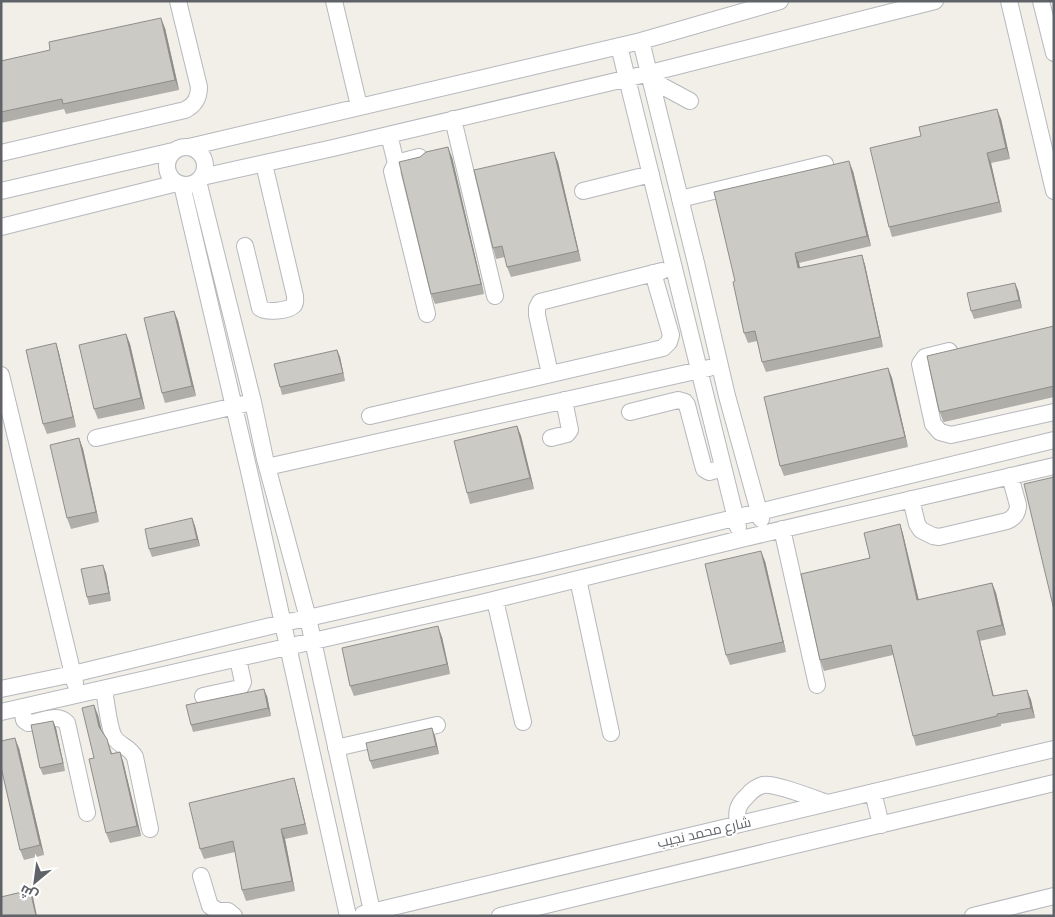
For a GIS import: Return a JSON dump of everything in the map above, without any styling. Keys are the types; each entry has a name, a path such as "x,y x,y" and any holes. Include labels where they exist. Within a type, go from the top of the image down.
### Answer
{"street":[{"path":"1,153 185,110 191,107 198,94 198,87 178,1"},
{"path":"334,1 359,106"},
{"path":"1,191 641,41 780,1"},
{"path":"1,227 627,78 651,76 934,1"},
{"path":"1009,1 1054,191"},
{"path":"1041,1 1054,53"},
{"path":"641,41 720,366 758,511 766,533"},
{"path":"619,46 741,539"},
{"path":"651,76 690,101"},
{"path":"453,119 495,296"},
{"path":"389,135 396,163 392,171 427,314"},
{"path":"181,149 198,151 204,161 205,166 190,181 173,180 167,171 167,160 181,149"},
{"path":"396,163 420,157"},
{"path":"245,246 260,308 269,312 290,307 294,304 295,296 264,164"},
{"path":"655,192 679,193 825,164"},
{"path":"583,191 651,174"},
{"path":"190,181 253,402 267,467 314,641 372,914"},
{"path":"190,181 233,406 348,916"},
{"path":"550,374 537,315 537,308 540,302 696,263"},
{"path":"370,416 667,346 671,335 653,273"},
{"path":"684,308 706,303"},
{"path":"966,347 928,356 921,362 920,368 933,424 940,432 951,435 1054,412"},
{"path":"267,467 720,366"},
{"path":"1,375 77,696"},
{"path":"521,381 527,409"},
{"path":"551,438 567,434 570,430 564,400"},
{"path":"630,412 678,400 685,402 704,469 709,472 723,468"},
{"path":"96,438 253,402"},
{"path":"1,689 73,674 282,623 481,579 1054,440"},
{"path":"1,712 490,601 782,529 1054,466"},
{"path":"911,499 917,524 921,530 933,536 939,537 988,526 1007,521 1016,514 1018,505 1010,476"},
{"path":"782,529 816,685"},
{"path":"481,579 490,601 523,722"},
{"path":"578,579 611,733"},
{"path":"203,696 240,688 243,682 238,659"},
{"path":"104,689 113,735 119,743 130,749 135,757 150,829"},
{"path":"22,708 24,720 28,723 57,718 62,719 67,724 87,814"},
{"path":"336,748 437,725"},
{"name":"شارع محمد نجيب","path":"354,916 372,914 1054,749"},
{"path":"500,916 1054,783"},
{"path":"738,824 737,812 740,804 753,790 762,785 773,786 827,803"},
{"path":"873,792 881,825"},
{"path":"201,876 210,906 218,912 228,911 234,916"},
{"path":"973,916 1054,896"}],"building":[{"path":"161,18 175,80 63,104 62,99 1,112 1,61 50,50 49,42"},
{"path":"997,109 1006,148 987,153 999,202 889,227 870,148 921,136 919,127"},
{"path":"448,147 481,284 431,294 399,162 420,157 426,152"},
{"path":"554,152 578,251 507,267 502,246 493,248 474,170"},
{"path":"849,161 867,236 795,253 798,268 862,255 880,337 762,362 755,331 744,333 733,282 735,281 714,192"},
{"path":"1015,283 1019,300 971,311 967,293"},
{"path":"174,311 192,386 162,393 144,318"},
{"path":"1054,326 1054,386 940,412 927,356"},
{"path":"126,334 141,398 94,409 79,345"},
{"path":"56,343 73,417 43,424 26,350"},
{"path":"337,350 343,373 280,387 274,364"},
{"path":"888,368 905,437 780,466 764,397"},
{"path":"517,426 530,478 467,493 454,441"},
{"path":"79,438 96,512 67,518 50,445"},
{"path":"1054,477 1054,610 1024,484"},
{"path":"192,518 197,539 149,549 145,529"},
{"path":"900,524 917,600 992,583 1002,625 977,631 993,696 1027,690 1031,708 997,714 997,716 913,736 891,645 820,660 801,574 870,558 864,533"},
{"path":"761,551 783,642 726,655 705,564"},
{"path":"103,565 109,593 87,597 81,569"},
{"path":"438,626 447,664 350,686 342,648"},
{"path":"264,689 268,708 191,725 186,705"},
{"path":"94,705 99,727 107,739 111,754 120,752 137,826 106,833 89,759 94,758 82,708"},
{"path":"53,721 63,763 40,768 31,725"},
{"path":"432,728 436,746 370,761 366,743"},
{"path":"15,738 40,845 20,850 1,767 1,741"},
{"path":"294,778 305,824 281,829 292,881 242,890 233,841 200,849 189,803"},
{"path":"30,890 36,916 1,916 1,897"}]}
